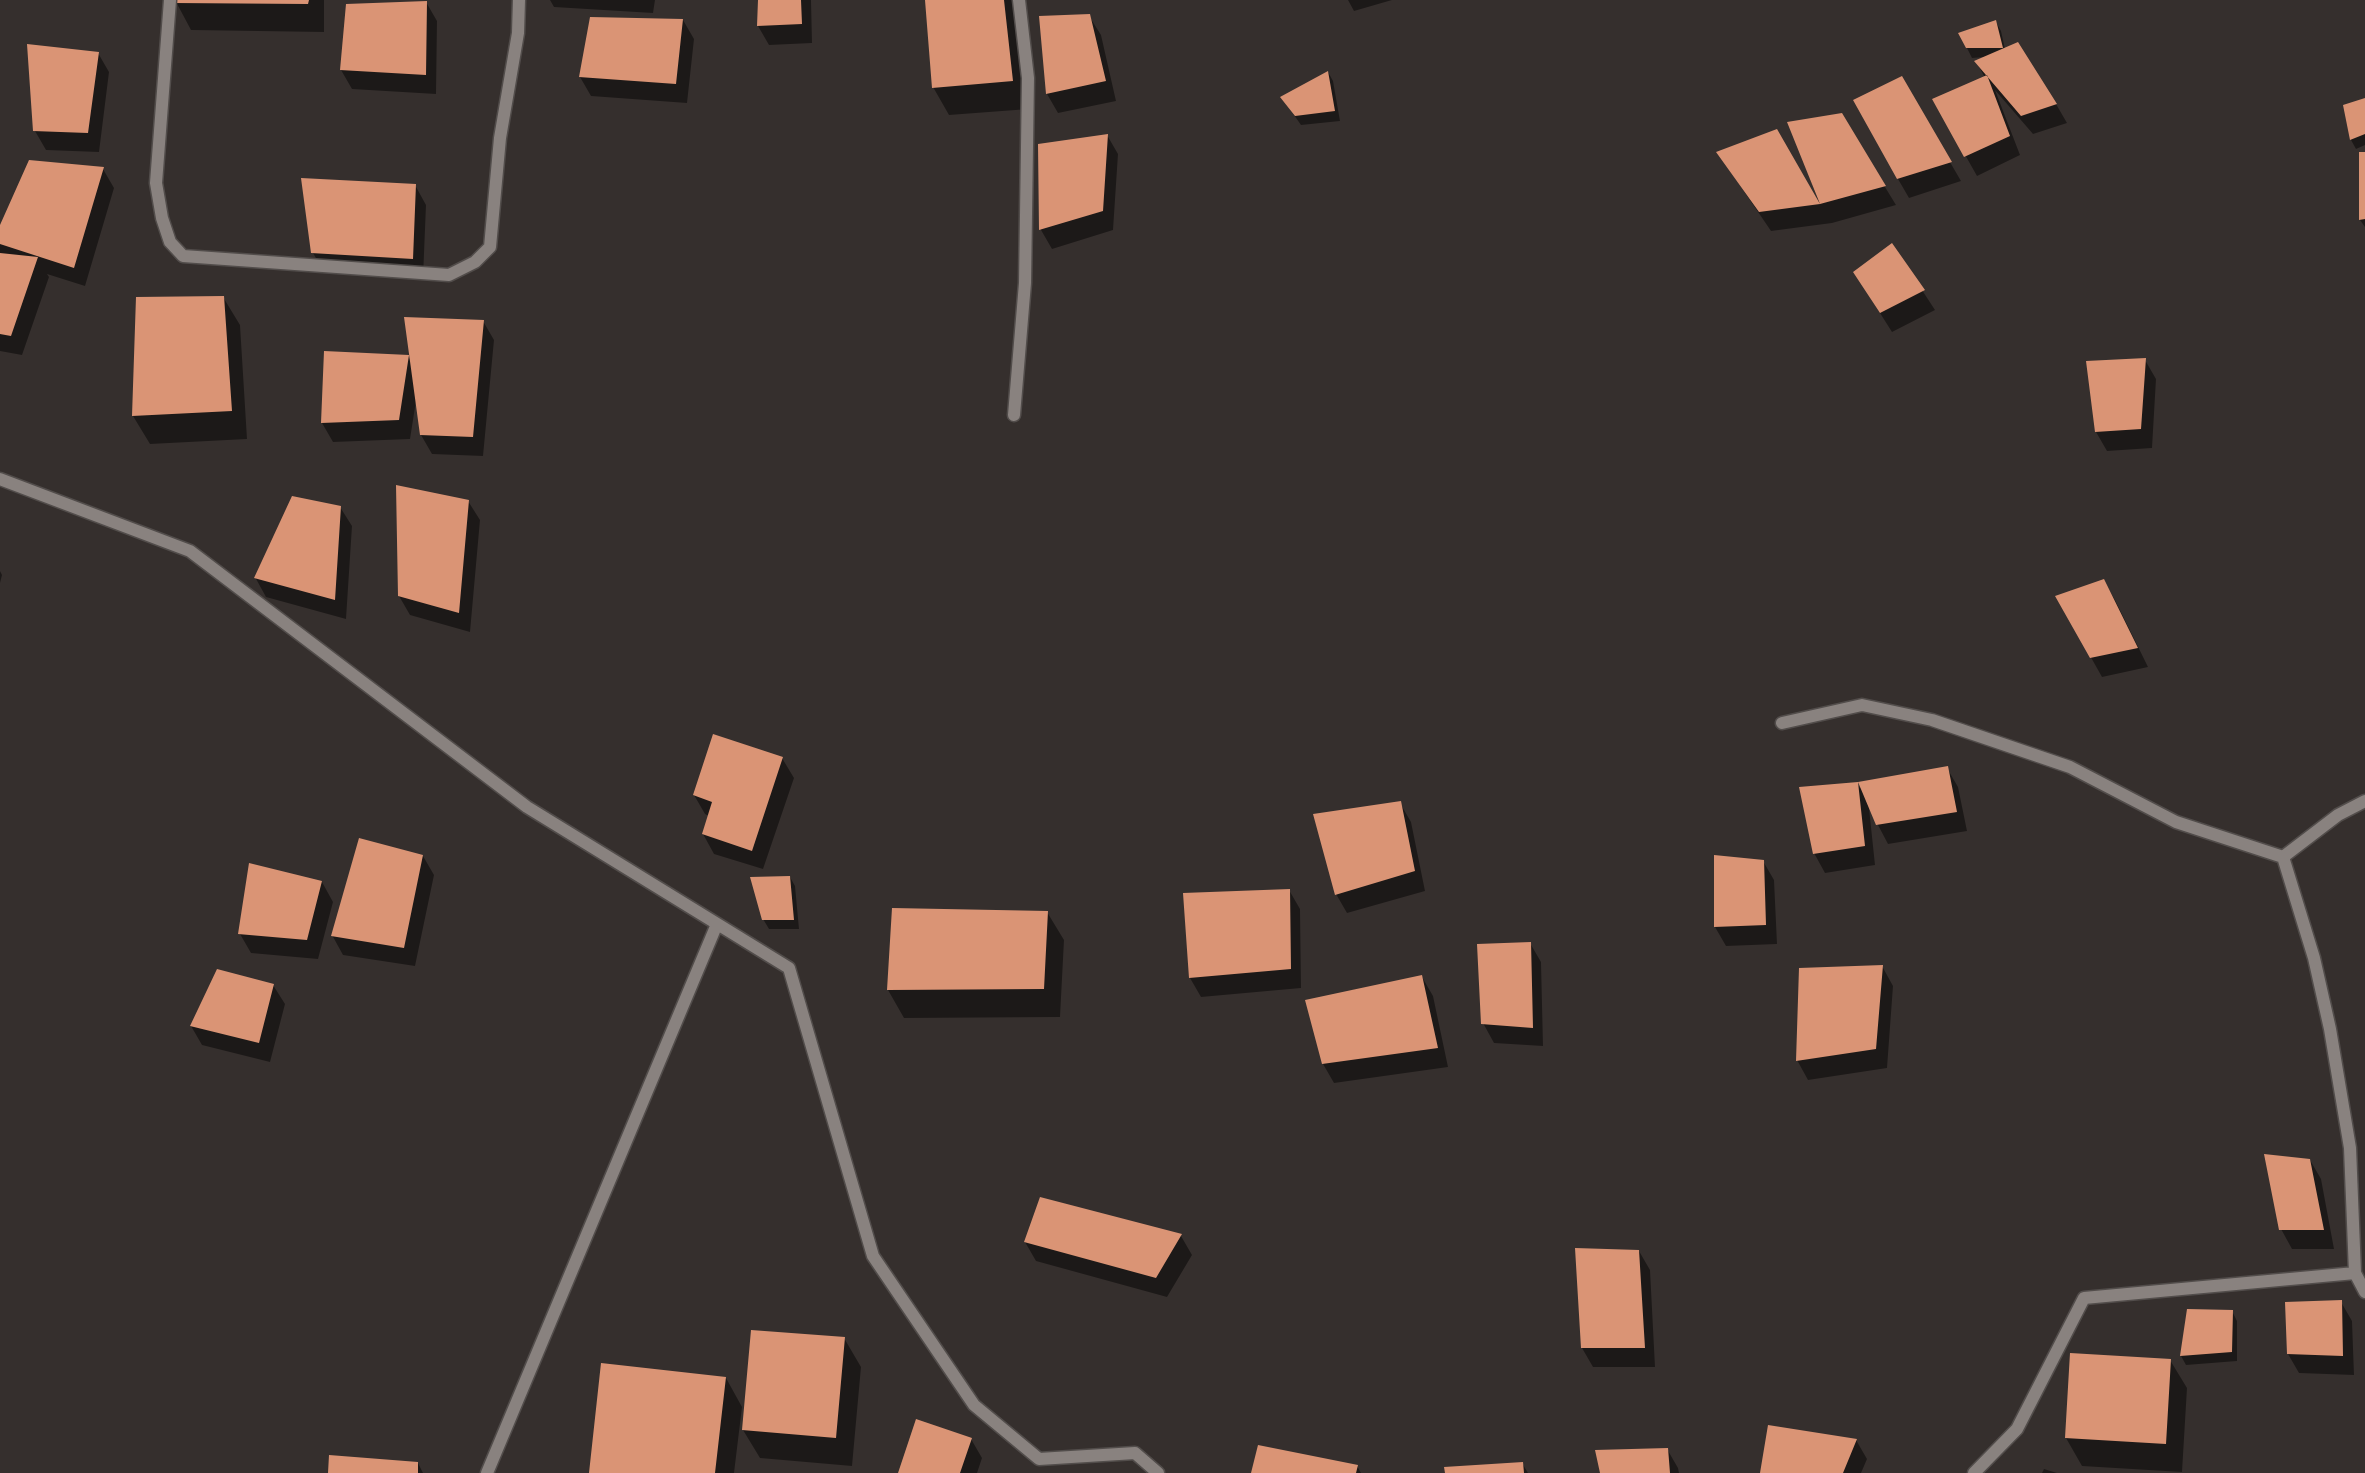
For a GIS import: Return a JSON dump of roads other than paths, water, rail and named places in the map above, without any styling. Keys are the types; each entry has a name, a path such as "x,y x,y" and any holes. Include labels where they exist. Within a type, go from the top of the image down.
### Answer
{"street":[{"path":"170,0 156,183 162,218 170,242 183,256 449,275 475,262 490,246 500,138 518,34 519,0"},
{"path":"1014,416 1026,254 1028,78 1019,0"},
{"path":"0,479 190,551 527,807 789,968 873,1256 974,1405 1039,1459 1134,1453 1158,1473"},
{"path":"1782,723 1862,705 1932,720 2070,767 2176,822 2283,857"},
{"path":"2283,857 2338,815 2365,801"},
{"path":"2283,857 2314,958 2330,1029 2350,1148 2355,1273 2365,1292"},
{"path":"487,1473 717,924"},
{"path":"1974,1473 2017,1429 2084,1298 2355,1273"}]}
